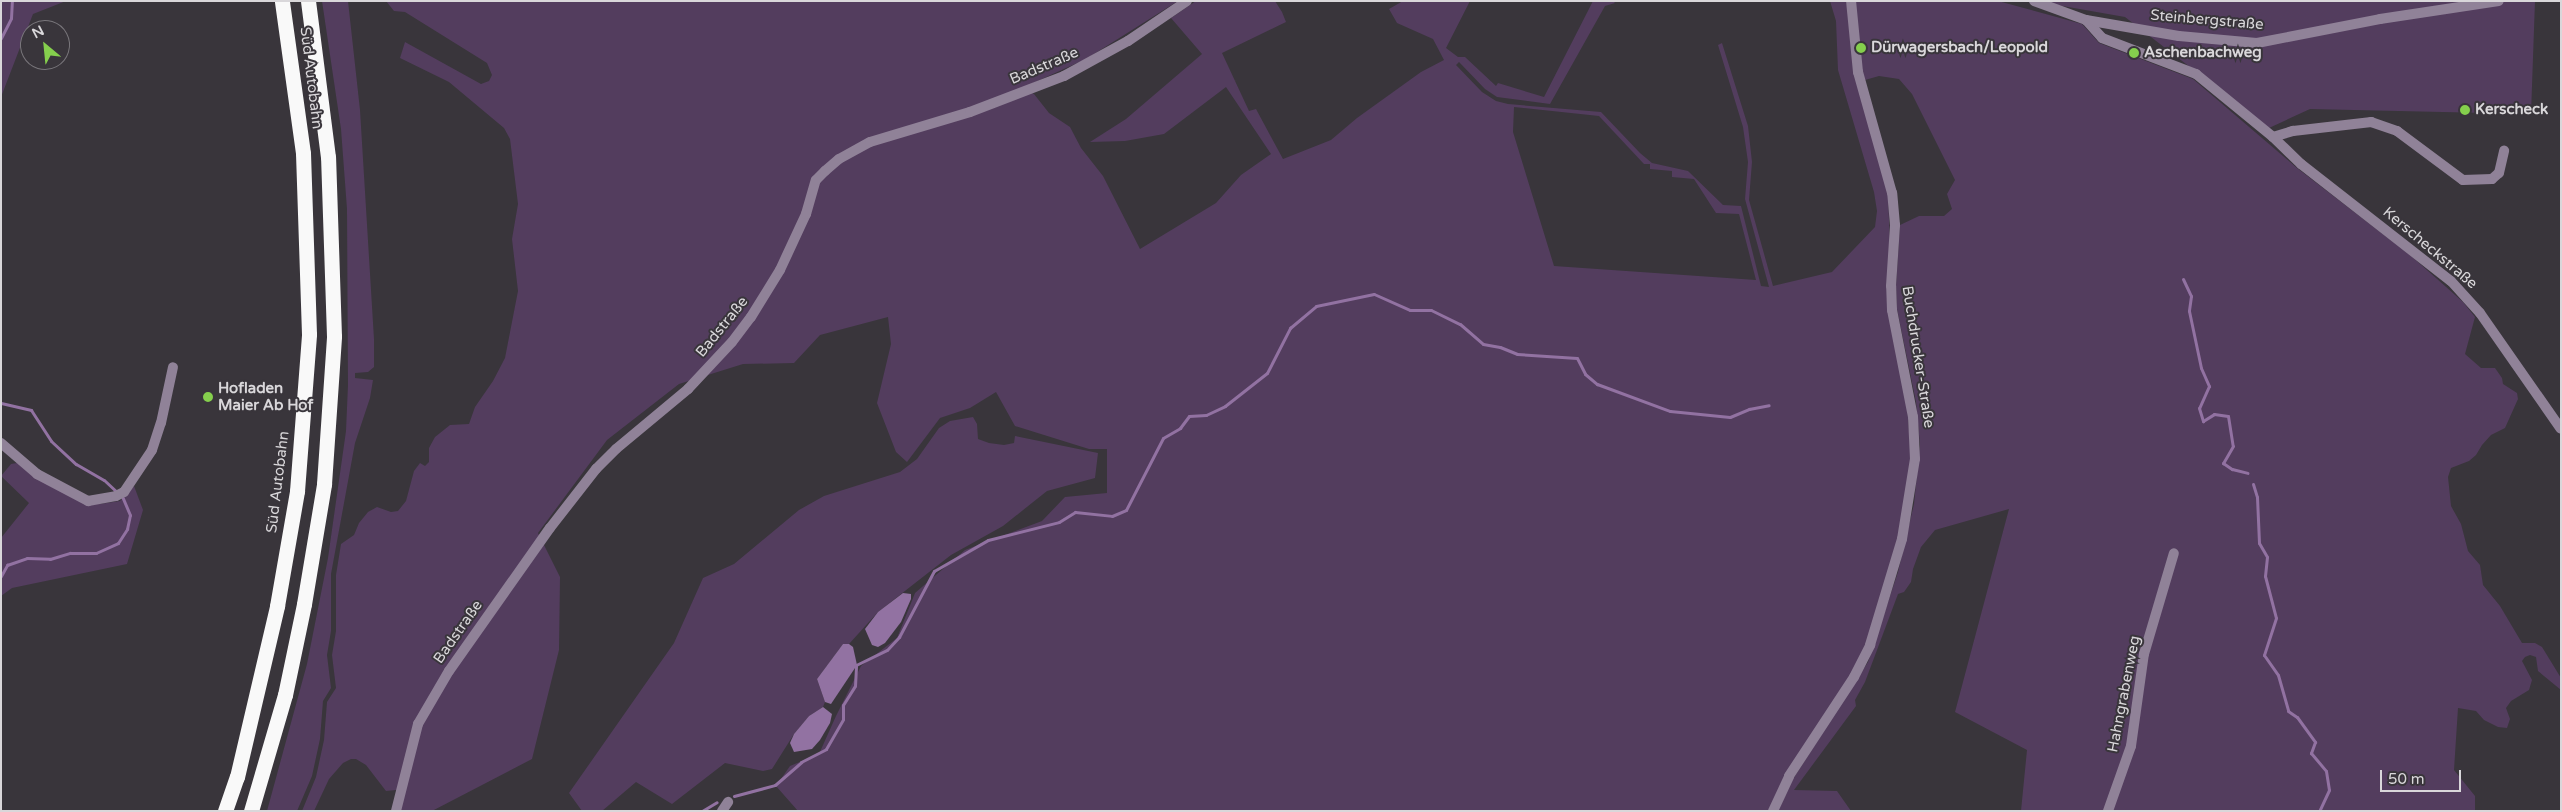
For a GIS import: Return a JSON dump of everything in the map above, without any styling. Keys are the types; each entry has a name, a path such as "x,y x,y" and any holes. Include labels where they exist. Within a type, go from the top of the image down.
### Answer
{"highway":[{"name":"Süd Autobahn","path":"225,811 240,768 278,606 297,491 308,353 303,154 282,1"},
{"name":"Süd Autobahn","path":"251,811 285,695 304,604 324,484 334,336 328,157 308,1"}],"street":[{"name":"Badstraße","path":"396,811 418,724 454,664 556,520 596,469 616,449 688,389 732,342 751,317 780,270 806,214 816,180 839,159 870,142 970,112 1064,76 1128,41 1187,1"},
{"name":"Buchdrucker-Straße","path":"1773,811 1789,776 1854,677 1870,645 1902,539 1915,459 1914,417 1892,303 1895,225 1892,193 1858,72 1851,1"},
{"name":"Steinbergstraße","path":"2034,1 2086,20 2179,36 2257,43 2380,19 2499,1"},
{"name":"Kerscheckstraße","path":"2086,20 2102,38 2196,74 2273,137 2300,164 2414,251 2460,290 2498,338 2561,429"},
{"path":"2273,137 2294,131 2371,122 2397,131 2464,180 2492,180 2499,173 2504,151"},
{"path":"1,443 37,474 88,501 120,494 152,450 161,423 173,366"},
{"name":"Hahngrabenweg","path":"2108,811 2131,746 2144,654 2174,554"}],"shaded area":[{"path":"1,1 66,1 33,14 31,20 20,20 20,48 1,97"},
{"path":"322,1 348,1 360,110 374,339 374,367 368,372 355,373 355,378 373,380 370,398 355,443 331,574 331,631 327,655 331,688 323,701 320,739 312,776 297,811 267,811 307,664 328,558 346,431 348,385 347,209 341,129"},
{"path":"386,1 1178,1 1086,59 1022,88 1034,94 1049,113 1070,127 1081,148 1103,176 1140,249 1216,203 1241,175 1271,154 1226,87 1164,134 1125,141 1090,142 1126,119 1202,54 1171,18 1196,1 1275,1 1282,12 1286,22 1222,53 1249,111 1256,109 1283,159 1331,140 1357,118 1421,72 1444,60 1433,39 1397,23 1389,9 1403,1 1470,1 1446,48 1458,57 1465,57 1496,86 1498,83 1544,97 1593,1 1613,1 1615,3 1605,6 1550,104 1497,97 1485,89 1459,62 1456,65 1482,92 1496,101 1508,104 1601,112 1652,163 1688,171 1723,205 1741,206 1761,286 1769,287 1745,199 1748,162 1743,127 1718,45 1722,43 1748,126 1752,162 1749,200 1773,286 1832,272 1875,227 1877,211 1874,192 1838,70 1836,21 1830,1 1846,1 1888,194 1890,246 1911,458 1898,538 1866,644 1851,675 1786,774 1768,811 798,811 776,786 790,766 819,754 861,666 897,638 915,593 965,550 1042,521 1065,497 1107,493 1107,449 1089,449 1015,426 996,392 970,408 940,418 907,462 896,452 877,403 891,344 888,317 820,335 794,363 743,364 679,384 607,440 538,533 560,577 559,650 532,759 432,811 401,811 396,790 386,791 366,765 356,759 351,759 343,763 329,779 314,811 302,811 316,777 324,740 327,702 336,688 332,655 336,631 336,575 341,544 354,535 359,523 368,512 377,507 391,512 398,511 406,501 414,471 420,463 425,466 429,462 429,448 435,437 450,425 469,424 475,407 493,381 505,358 518,291 512,239 518,204 510,139 504,128 449,82 400,58 405,42 481,84 489,81 492,75 487,63 405,12 394,11","holes":["1514,107 1599,116 1644,164 1650,164 1650,169 1672,171 1672,177 1694,179 1716,213 1739,214 1756,280 1554,266 1513,132"]},
{"path":"1850,1 1998,1 2082,24 2099,43 2193,79 2297,168 2410,255 2463,302 2475,317 2465,354 2481,368 2495,368 2502,378 2503,384 2517,393 2518,399 2505,428 2491,435 2469,461 2451,468 2448,477 2451,506 2461,524 2468,551 2480,565 2483,585 2500,606 2522,643 2535,643 2542,647 2561,678 2561,690 2538,671 2536,657 2530,655 2522,661 2532,680 2529,690 2511,701 2506,708 2510,719 2507,728 2498,727 2484,720 2476,711 2458,708 2454,770 2475,796 2475,811 2021,811 2027,750 1955,712 2009,509 1935,530 1921,547 1913,569 1911,582 1904,592 1898,594 1865,682 1855,700 1856,706 1794,790 1837,791 1851,811 1778,811 1793,779 1868,662 1898,572 1914,504 1920,445 1916,402 1897,309 1896,286 1900,225 1919,216 1944,216 1952,209 1947,194 1955,180 1912,94 1899,79 1879,76 1865,80 1858,72"},
{"path":"2034,1 2535,1 2531,114 2310,109 2269,128 2125,17"},
{"path":"973,417 977,424 978,439 989,443 1004,445 1014,443 1015,436 1098,453 1095,478 1047,491 1003,526 951,555 878,612 849,644 843,644 817,679 825,702 823,707 809,716 794,734 772,769 763,771 725,763 672,804 636,782 602,811 582,811 569,793 674,643 703,578 734,564 799,510 824,496 900,472 917,459 939,428 950,421"},
{"path":"17,463 100,504 120,501 134,486 143,510 127,564 12,588 1,596 1,538 29,503 1,476 11,464"},
{"path":"903,593 911,594 911,599 901,622 885,643 878,647 872,645 865,629 878,612"},
{"path":"843,644 849,644 853,647 857,665 831,704 825,702 817,679"},
{"path":"823,707 832,714 830,723 820,740 812,749 794,752 790,743 794,734 809,716"}],"waterway":[{"path":"1,38 11,18 12,1"},
{"path":"2183,279 2191,296 2189,311 2201,368 2209,386 2199,408 2203,421 2214,414 2228,416 2233,446 2223,463 2232,469 2248,473"},
{"path":"734,796 775,785 801,762 826,749 843,719 843,705 855,686 856,665 887,650 899,637 934,571 988,540 1059,522 1075,512 1112,516 1126,510 1163,438 1180,428 1189,416 1206,415 1225,406 1267,373 1290,328 1316,306 1374,294 1410,310 1431,310 1460,324 1483,344 1500,347 1517,354 1577,358 1585,374 1597,384 1670,411 1730,417 1749,409 1769,405"},
{"path":"1,403 31,410 51,441 76,464 104,480 117,492"},
{"path":"2253,484 2257,497 2259,543 2267,557 2265,576 2276,618 2264,655 2278,675 2288,711 2297,717 2315,742 2311,753 2326,771 2329,790 2319,811"},
{"path":"1,576 7,565 27,558 50,559 70,553 96,553 118,543 127,529 130,515 122,496"},
{"path":"702,811 717,802"}],"place":[{"name":"Dürwagersbach/Leopold","path":"1861,48"},
{"name":"Aschenbachweg","path":"2134,53"},
{"name":"Kerscheck","path":"2465,110"},
{"name":"Hofladen Maier Ab Hof","path":"208,397"}]}
